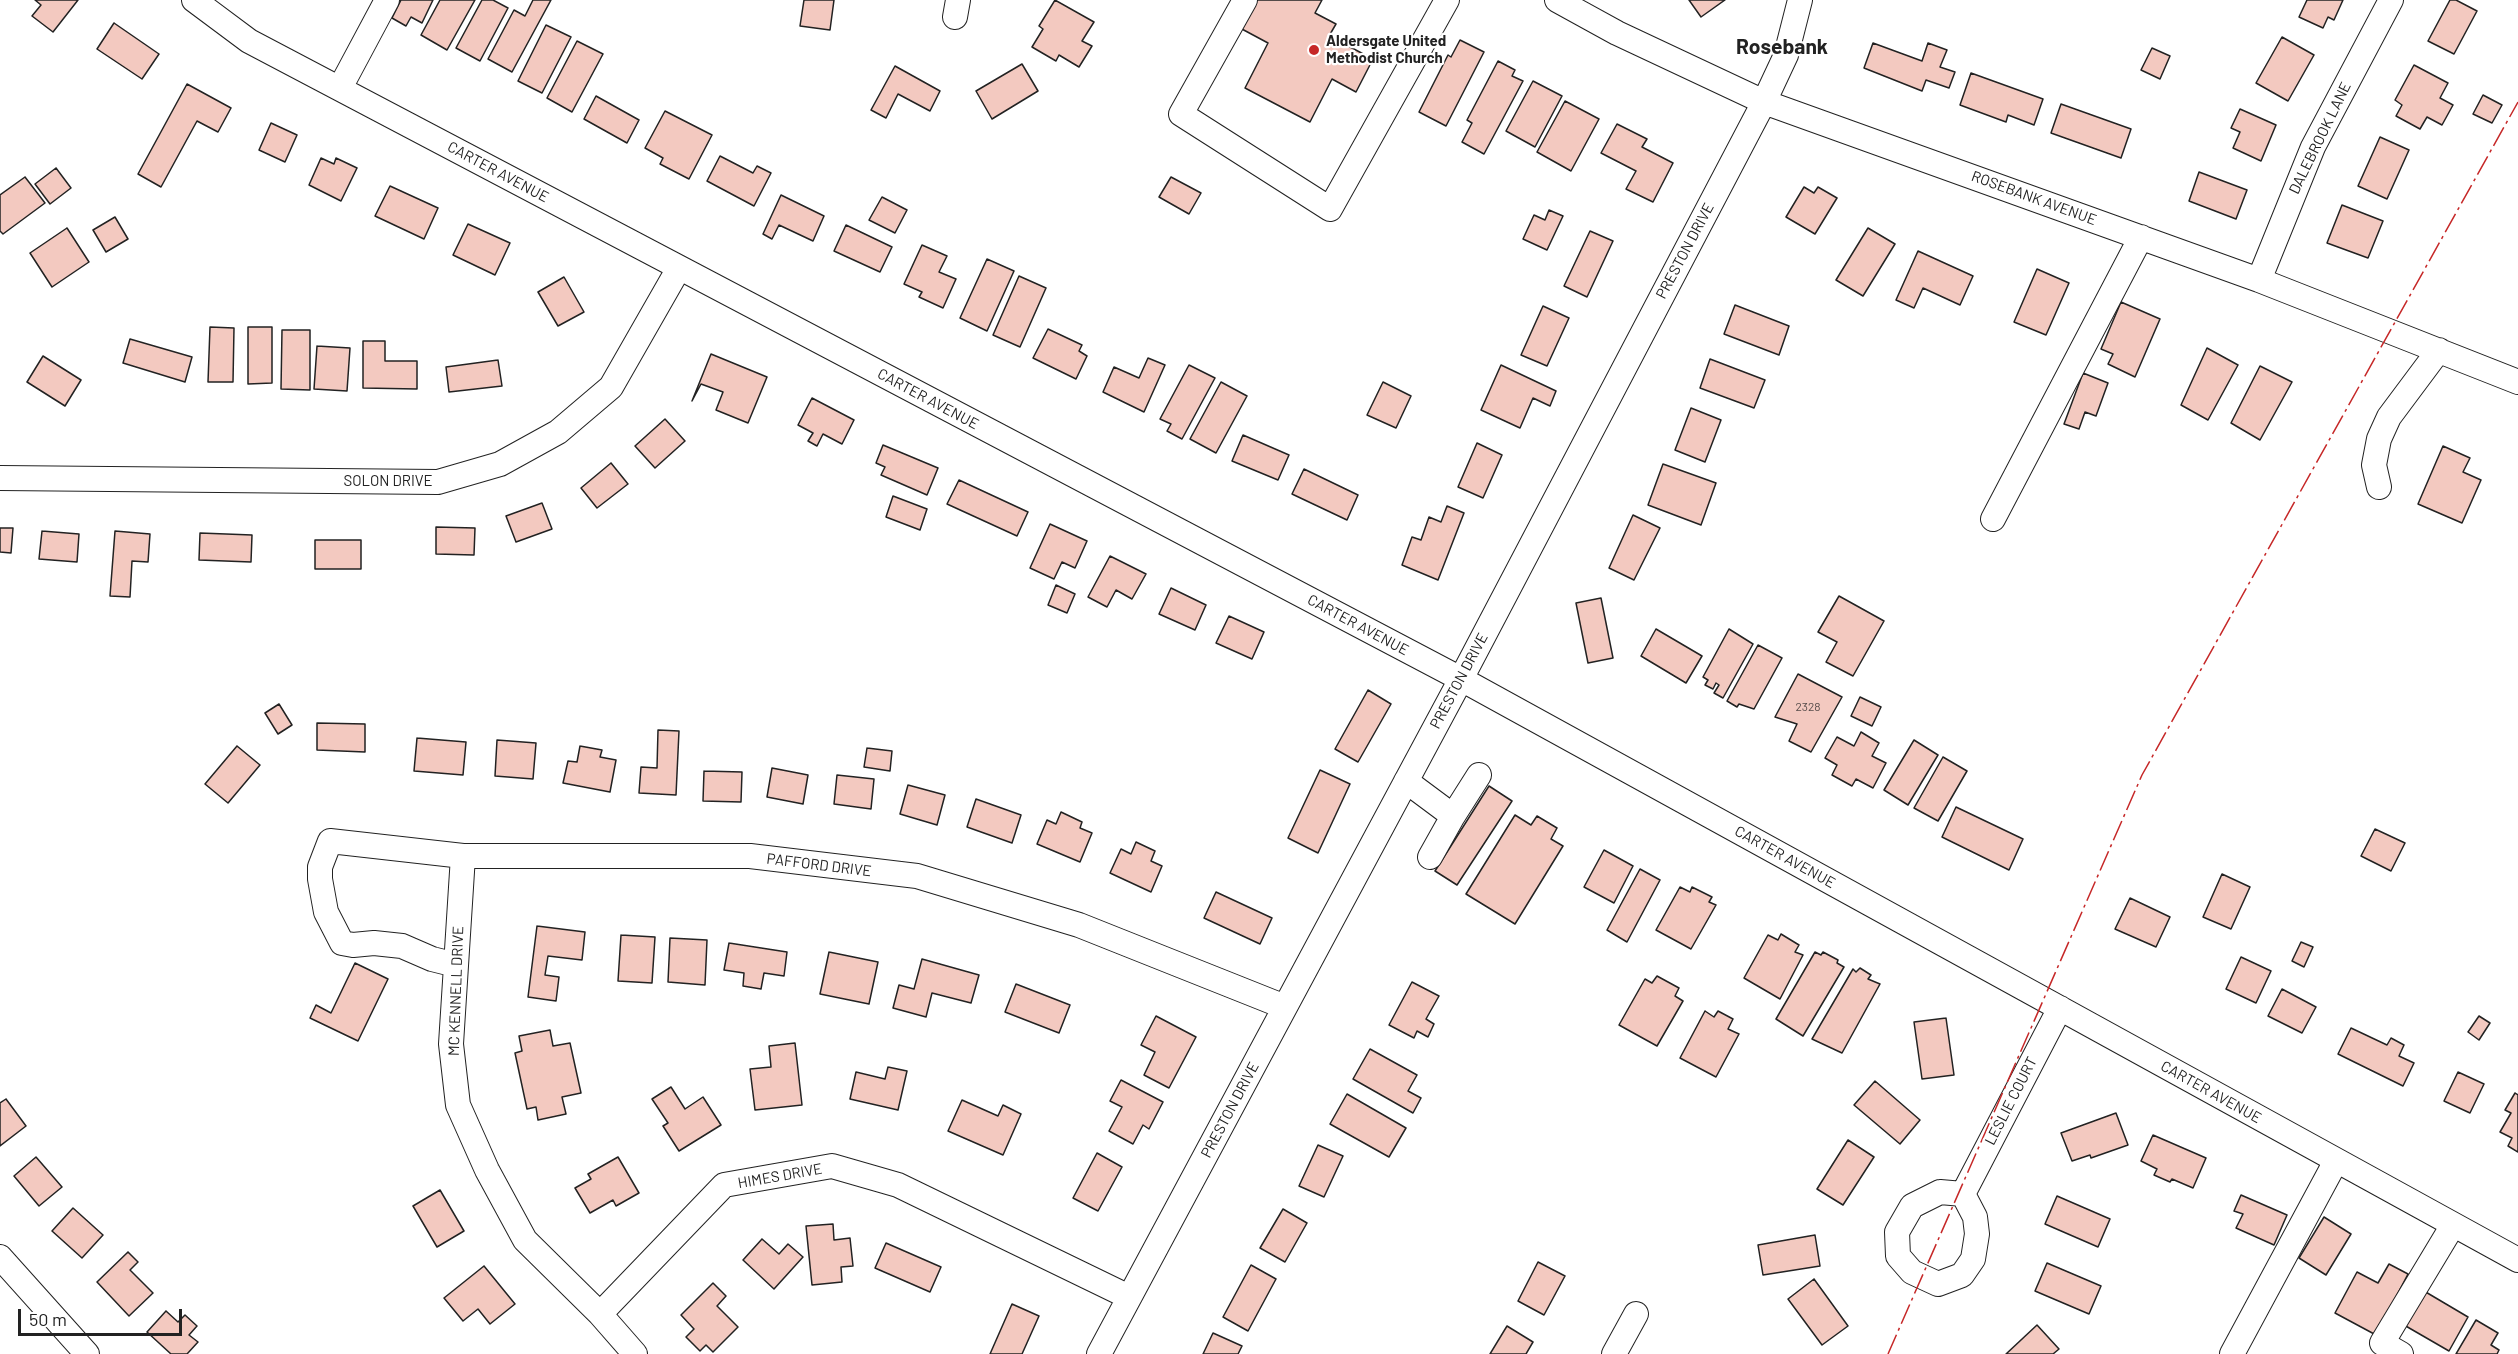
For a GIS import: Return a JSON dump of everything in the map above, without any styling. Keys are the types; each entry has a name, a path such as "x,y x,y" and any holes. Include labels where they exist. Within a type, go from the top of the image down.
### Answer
{"street":[{"name":"CARTER AVENUE","path":"194,0 249,40 1461,679 2518,1260"},
{"path":"340,88 387,0"},
{"path":"1245,0 1181,114 1330,209 1447,0"},
{"name":"ROSEBANK AVENUE","path":"1557,0 1617,33 1764,102 2259,280 2518,382"},
{"name":"PRESTON DRIVE","path":"1099,1354 1461,679 1764,102 1786,55 1800,0"},
{"name":"DALEBROOK LANE","path":"2259,280 2313,147 2391,0"},
{"path":"1993,519 2141,237"},
{"name":"SOLON DRIVE","path":"0,478 438,482 500,464 558,432 611,387 679,268"},
{"path":"2379,487 2374,465 2379,440 2389,417 2439,351"},
{"path":"1430,857 1479,775"},
{"path":"1406,781 1453,816"},
{"name":"PAFFORD DRIVE","path":"456,966 402,946 374,942 353,945 342,943 326,912 320,879 320,867 330,841 463,856 750,856 916,876 1079,925 1285,1006"},
{"name":"MC KENNELL DRIVE","path":"463,856 451,1044 458,1105 487,1170 525,1240 600,1314 635,1354"},
{"name":"LESLIE COURT","path":"1963,1194 2060,1008"},
{"path":"2232,1354 2336,1161"},
{"name":"HIMES DRIVE","path":"600,1314 724,1185 832,1167 898,1185 1130,1297"},
{"path":"2401,1354 2382,1343 2453,1225"},
{"path":"0,1257 87,1354"},
{"path":"1614,1354 1636,1314"}],"building":[{"path":"35,0 78,0 53,32 32,16 41,5"},
{"path":"401,0 433,0 422,23 411,17 406,26 392,18"},
{"path":"440,0 475,0 447,50 421,35"},
{"path":"482,0 493,0 508,8 480,61 456,48"},
{"path":"533,0 551,0 512,72 488,59 514,10 525,16"},
{"path":"804,0 834,0 830,30 800,26"},
{"path":"1055,0 1094,22 1082,41 1092,46 1079,67 1059,55 1056,61 1032,47 1043,29 1039,26"},
{"path":"1254,0 1322,0 1315,13 1336,24 1329,36 1373,59 1356,92 1332,79 1310,122 1245,88 1268,43 1240,28"},
{"path":"1689,0 1725,0 1701,17"},
{"path":"2307,0 2343,0 2334,20 2328,17 2323,28 2299,17"},
{"path":"2450,0 2456,0 2477,11 2454,54 2428,41"},
{"path":"114,23 159,54 142,79 97,49"},
{"path":"546,25 571,37 542,93 518,81"},
{"path":"2282,37 2314,55 2288,101 2256,83"},
{"path":"1460,40 1484,52 1446,126 1419,112 1448,55 1451,57"},
{"path":"577,41 603,54 572,112 547,98"},
{"path":"1873,43 1922,61 1928,43 1947,50 1940,67 1955,72 1949,88 1926,80 1922,91 1864,68"},
{"path":"2152,48 2170,56 2160,79 2141,70"},
{"path":"1498,61 1515,70 1512,76 1523,81 1484,154 1462,142 1472,123 1467,120"},
{"path":"1022,64 1038,91 992,119 976,91"},
{"path":"2414,65 2448,83 2440,98 2453,105 2442,125 2427,117 2420,129 2396,116 2402,105 2395,100"},
{"path":"895,66 940,91 930,111 898,94 886,118 871,110"},
{"path":"1971,73 2043,99 2034,125 2008,115 2006,122 1960,105"},
{"path":"1533,81 1562,96 1535,147 1506,131"},
{"path":"187,84 231,108 218,132 197,121 161,187 138,174"},
{"path":"2483,95 2502,105 2492,123 2473,114"},
{"path":"596,96 639,120 627,143 584,119"},
{"path":"1565,101 1599,119 1571,171 1537,152"},
{"path":"2061,104 2131,129 2121,158 2051,133"},
{"path":"2240,109 2276,125 2261,161 2233,148 2240,132 2231,128"},
{"path":"665,111 712,135 689,179 660,164 663,158 645,148"},
{"path":"271,123 297,135 285,162 259,150"},
{"path":"1617,124 1647,139 1642,147 1673,163 1653,202 1626,189 1636,171 1601,153"},
{"path":"2380,137 2409,150 2387,199 2358,186"},
{"path":"720,156 753,173 757,166 771,173 754,206 707,181"},
{"path":"321,158 334,164 336,158 357,168 341,201 309,185"},
{"path":"56,168 71,188 50,204 35,184"},
{"path":"2199,172 2247,190 2236,219 2189,201"},
{"path":"25,177 45,203 3,234 0,231 0,195"},
{"path":"1171,177 1201,193 1189,214 1159,197"},
{"path":"390,186 438,208 424,239 375,216"},
{"path":"1804,187 1814,193 1818,187 1837,198 1815,234 1786,217"},
{"path":"781,195 824,216 813,241 779,225 772,239 763,234"},
{"path":"882,197 907,210 895,233 869,220"},
{"path":"2342,205 2383,221 2368,258 2327,243"},
{"path":"1549,210 1563,216 1547,250 1523,239 1534,215 1545,220"},
{"path":"115,217 128,239 106,252 93,230"},
{"path":"468,224 510,243 495,275 453,255"},
{"path":"846,225 892,247 880,272 834,251"},
{"path":"67,228 89,262 52,287 30,253"},
{"path":"1868,228 1895,244 1863,296 1836,280"},
{"path":"1590,231 1613,241 1587,297 1564,286"},
{"path":"922,245 947,256 939,272 956,279 943,308 919,297 922,292 904,284"},
{"path":"1918,251 1973,276 1960,305 1923,288 1914,308 1896,300"},
{"path":"987,259 1014,271 987,331 960,318"},
{"path":"2037,269 2069,283 2046,335 2014,322"},
{"path":"1019,276 1046,288 1020,347 993,335"},
{"path":"564,277 584,312 558,326 538,292"},
{"path":"2121,302 2160,319 2135,377 2108,364 2113,354 2101,349"},
{"path":"1735,305 1789,326 1779,355 1724,334"},
{"path":"1543,306 1569,318 1547,366 1521,355"},
{"path":"210,327 234,328 233,382 208,382"},
{"path":"248,327 272,327 272,383 248,384"},
{"path":"1048,329 1082,345 1079,351 1087,356 1076,379 1033,358"},
{"path":"282,330 310,330 310,390 281,389"},
{"path":"130,339 192,357 185,382 123,363"},
{"path":"363,341 385,341 385,361 417,361 417,389 363,388"},
{"path":"317,346 350,348 347,391 314,389"},
{"path":"2207,348 2238,365 2208,420 2181,405"},
{"path":"711,354 767,377 748,423 716,410 723,392 701,384 692,401"},
{"path":"43,356 81,380 65,406 27,382"},
{"path":"1148,358 1165,365 1144,412 1103,392 1114,367 1139,378"},
{"path":"1710,359 1765,380 1754,408 1700,388"},
{"path":"498,360 502,386 449,392 446,367"},
{"path":"1189,365 1215,378 1182,439 1167,431 1171,424 1160,419"},
{"path":"1501,365 1556,391 1550,406 1533,398 1520,428 1481,410"},
{"path":"2260,366 2292,382 2260,440 2231,423"},
{"path":"2083,373 2108,383 2096,416 2085,412 2079,429 2064,424"},
{"path":"1221,382 1247,396 1216,453 1190,439"},
{"path":"1383,382 1411,396 1396,428 1367,415"},
{"path":"812,398 854,420 842,444 823,434 817,446 808,441 813,433 798,425"},
{"path":"1691,408 1721,420 1705,462 1675,450"},
{"path":"665,419 685,441 655,468 635,446"},
{"path":"1243,435 1289,455 1278,480 1232,461"},
{"path":"1477,443 1502,455 1483,498 1458,487"},
{"path":"883,445 938,468 927,495 881,475 885,467 876,463"},
{"path":"2443,446 2470,458 2463,472 2481,480 2462,523 2418,504"},
{"path":"611,463 628,484 597,508 581,488"},
{"path":"1663,464 1716,483 1701,525 1648,505"},
{"path":"1304,469 1358,495 1347,520 1292,494"},
{"path":"959,480 1028,512 1017,536 947,504"},
{"path":"893,496 927,509 920,530 886,517"},
{"path":"542,503 552,529 516,542 506,516"},
{"path":"1447,506 1464,513 1438,580 1402,565 1412,537 1421,540 1429,517 1441,522"},
{"path":"1633,515 1660,528 1634,580 1609,568"},
{"path":"1050,524 1087,541 1075,568 1062,562 1054,579 1030,568"},
{"path":"436,527 475,528 474,555 436,554"},
{"path":"0,528 13,528 11,553 0,552"},
{"path":"42,531 79,534 77,562 39,559"},
{"path":"115,531 150,534 148,562 132,561 130,597 110,596"},
{"path":"200,533 252,535 251,562 199,560"},
{"path":"315,540 361,540 361,569 315,569"},
{"path":"1110,556 1146,574 1132,599 1116,590 1107,607 1088,597"},
{"path":"1056,585 1075,594 1067,613 1048,605"},
{"path":"1171,588 1206,605 1195,630 1159,614"},
{"path":"1839,596 1884,621 1853,676 1826,662 1837,642 1818,632"},
{"path":"1601,598 1613,658 1588,663 1576,603"},
{"path":"1229,616 1264,632 1252,659 1216,643"},
{"path":"1656,629 1702,656 1686,683 1641,656"},
{"path":"1729,629 1753,644 1723,698 1714,693 1719,685 1716,683 1713,689 1705,685 1708,680 1703,677"},
{"path":"1758,645 1782,658 1754,709 1739,704 1737,707 1727,701"},
{"path":"1798,674 1842,697 1811,752 1789,741 1797,724 1775,717"},
{"path":"1368,690 1391,704 1358,762 1335,749"},
{"path":"1860,697 1881,707 1872,726 1851,716"},
{"path":"279,704 292,725 278,734 265,713"},
{"path":"317,723 365,724 365,752 317,750"},
{"path":"658,730 679,731 676,795 639,793 641,767 657,768"},
{"path":"1861,732 1879,743 1872,756 1886,763 1873,788 1856,779 1852,786 1832,775 1837,765 1825,758 1837,737 1854,746"},
{"path":"417,738 466,742 463,775 414,771"},
{"path":"497,740 536,743 533,779 495,776"},
{"path":"1914,740 1938,755 1908,805 1884,790"},
{"path":"237,746 260,765 228,803 205,784"},
{"path":"580,746 602,750 600,757 616,760 610,792 563,783 568,761 577,762"},
{"path":"867,748 892,751 890,771 864,767"},
{"path":"1943,757 1967,771 1938,821 1914,808"},
{"path":"772,768 808,775 803,804 767,797"},
{"path":"1320,770 1350,784 1318,853 1288,838"},
{"path":"704,771 742,772 741,802 703,801"},
{"path":"837,775 874,779 871,809 834,804"},
{"path":"908,785 945,795 937,825 900,814"},
{"path":"1489,786 1512,801 1457,885 1435,871"},
{"path":"976,799 1021,815 1012,843 967,827"},
{"path":"1956,807 2023,839 2009,870 1942,837"},
{"path":"1061,812 1082,822 1080,828 1092,833 1080,862 1037,844 1047,820 1056,824"},
{"path":"1515,815 1531,825 1537,816 1557,828 1551,839 1563,846 1515,924 1466,894"},
{"path":"2375,829 2405,843 2391,871 2361,856"},
{"path":"1136,842 1155,851 1151,861 1162,866 1151,892 1110,873 1121,849 1131,854"},
{"path":"1604,850 1633,866 1614,903 1584,887"},
{"path":"1640,869 1660,880 1627,942 1607,930"},
{"path":"2222,874 2250,887 2231,929 2203,917"},
{"path":"1680,887 1690,892 1692,887 1712,897 1709,902 1716,905 1691,949 1656,930"},
{"path":"1216,892 1272,918 1260,944 1204,918"},
{"path":"2130,898 2170,917 2156,947 2115,929"},
{"path":"537,926 585,932 582,960 548,956 545,975 559,977 556,1001 528,997"},
{"path":"1781,934 1799,945 1795,952 1803,955 1780,999 1744,978 1768,935 1778,940"},
{"path":"621,935 655,937 652,983 618,981"},
{"path":"670,938 707,940 705,985 668,982"},
{"path":"2301,942 2313,947 2304,967 2292,961"},
{"path":"729,943 787,952 784,976 764,973 761,989 743,986 744,973 724,970"},
{"path":"829,952 878,962 869,1004 820,994"},
{"path":"1815,952 1821,955 1823,952 1838,960 1837,963 1844,967 1803,1036 1776,1019"},
{"path":"2241,957 2271,971 2256,1003 2226,989"},
{"path":"922,959 979,975 971,1003 932,993 926,1017 893,1008 899,985 914,989"},
{"path":"355,963 388,979 358,1041 310,1018 316,1005 331,1013"},
{"path":"1860,968 1871,975 1868,979 1880,984 1842,1053 1812,1039 1853,969 1856,972"},
{"path":"1657,976 1679,988 1675,996 1683,1001 1657,1046 1619,1025 1645,979 1652,983"},
{"path":"1412,982 1439,996 1426,1019 1434,1024 1428,1037 1417,1031 1414,1038 1389,1025"},
{"path":"1016,984 1070,1005 1059,1033 1005,1012"},
{"path":"2282,989 2316,1007 2302,1033 2268,1016"},
{"path":"1705,1011 1714,1017 1718,1011 1733,1019 1728,1029 1739,1034 1716,1077 1680,1058"},
{"path":"1156,1016 1196,1037 1169,1088 1144,1075 1155,1052 1141,1045"},
{"path":"2479,1016 2490,1023 2479,1040 2468,1032"},
{"path":"1946,1018 1954,1075 1922,1079 1914,1022"},
{"path":"2351,1028 2387,1045 2391,1038 2404,1045 2399,1056 2414,1063 2403,1086 2338,1054"},
{"path":"550,1030 553,1046 570,1043 581,1093 562,1097 566,1114 538,1120 536,1107 527,1109 515,1053 522,1051 519,1036"},
{"path":"795,1043 802,1105 755,1110 750,1069 771,1067 769,1046"},
{"path":"1370,1049 1417,1075 1408,1091 1421,1098 1413,1113 1353,1079"},
{"path":"888,1067 907,1071 898,1110 850,1099 856,1072 885,1079"},
{"path":"2458,1072 2484,1084 2470,1113 2444,1101"},
{"path":"1121,1080 1163,1102 1149,1129 1143,1125 1133,1144 1109,1131 1122,1107 1110,1101"},
{"path":"1875,1081 1920,1120 1900,1144 1854,1105"},
{"path":"671,1087 685,1109 703,1097 721,1125 679,1151 663,1126 668,1123 652,1099"},
{"path":"2515,1093 2518,1095 2518,1152 2508,1146 2512,1138 2500,1132 2511,1113 2505,1110"},
{"path":"1347,1094 1406,1128 1389,1157 1330,1124"},
{"path":"6,1099 26,1126 0,1146 0,1103"},
{"path":"962,1100 998,1116 1003,1105 1021,1114 1003,1155 948,1131"},
{"path":"2116,1113 2128,1145 2091,1158 2090,1155 2072,1161 2061,1133"},
{"path":"2153,1135 2206,1158 2193,1188 2172,1179 2170,1182 2154,1175 2157,1169 2141,1161"},
{"path":"1848,1140 1874,1157 1843,1205 1817,1189"},
{"path":"1318,1145 1343,1156 1324,1197 1299,1186"},
{"path":"1097,1153 1122,1167 1098,1211 1073,1198"},
{"path":"36,1157 62,1187 39,1206 14,1176"},
{"path":"618,1157 639,1193 616,1206 613,1200 590,1213 575,1188 591,1179 588,1174"},
{"path":"440,1190 464,1231 437,1247 413,1206"},
{"path":"2241,1195 2287,1215 2274,1245 2236,1228 2243,1214 2234,1211"},
{"path":"2057,1196 2110,1219 2098,1247 2045,1224"},
{"path":"73,1208 103,1235 82,1258 52,1231"},
{"path":"1283,1209 1307,1223 1285,1262 1260,1248"},
{"path":"2324,1217 2351,1234 2326,1275 2299,1258"},
{"path":"833,1224 834,1240 850,1238 853,1266 841,1267 842,1282 812,1285 806,1226"},
{"path":"1815,1235 1820,1266 1763,1275 1758,1245"},
{"path":"762,1239 779,1254 788,1244 803,1257 774,1289 743,1260"},
{"path":"886,1243 941,1267 930,1292 875,1268"},
{"path":"128,1252 138,1262 130,1270 153,1293 129,1316 97,1282"},
{"path":"1538,1262 1565,1276 1544,1315 1518,1301"},
{"path":"2047,1263 2101,1286 2089,1314 2035,1291"},
{"path":"2389,1264 2408,1274 2376,1335 2335,1313 2357,1272 2378,1283"},
{"path":"1251,1265 1276,1279 1248,1331 1223,1317"},
{"path":"484,1266 515,1304 490,1324 478,1309 463,1321 444,1298"},
{"path":"1814,1279 1848,1326 1822,1345 1788,1299"},
{"path":"713,1283 726,1296 717,1306 738,1327 713,1352 706,1345 700,1351 686,1337 694,1329 681,1315"},
{"path":"2424,1291 2468,1317 2449,1351 2404,1325"},
{"path":"1012,1304 1039,1316 1022,1354 990,1354"},
{"path":"166,1311 178,1322 185,1315 197,1326 189,1335 198,1342 187,1354 171,1354 147,1332"},
{"path":"2476,1320 2498,1333 2491,1345 2499,1350 2497,1354 2456,1354"},
{"path":"2037,1325 2059,1349 2053,1354 2006,1354"},
{"path":"1507,1326 1533,1342 1526,1354 1490,1354"},
{"path":"1213,1333 1242,1346 1238,1354 1203,1354"}],"power":[{"path":"1888,1354 2142,775 2518,102"}],"place":[{"name":"Aldersgate United Methodist Church","path":"1314,50"}],"district":[{"name":"Rosebank","path":"1782,47"}]}
